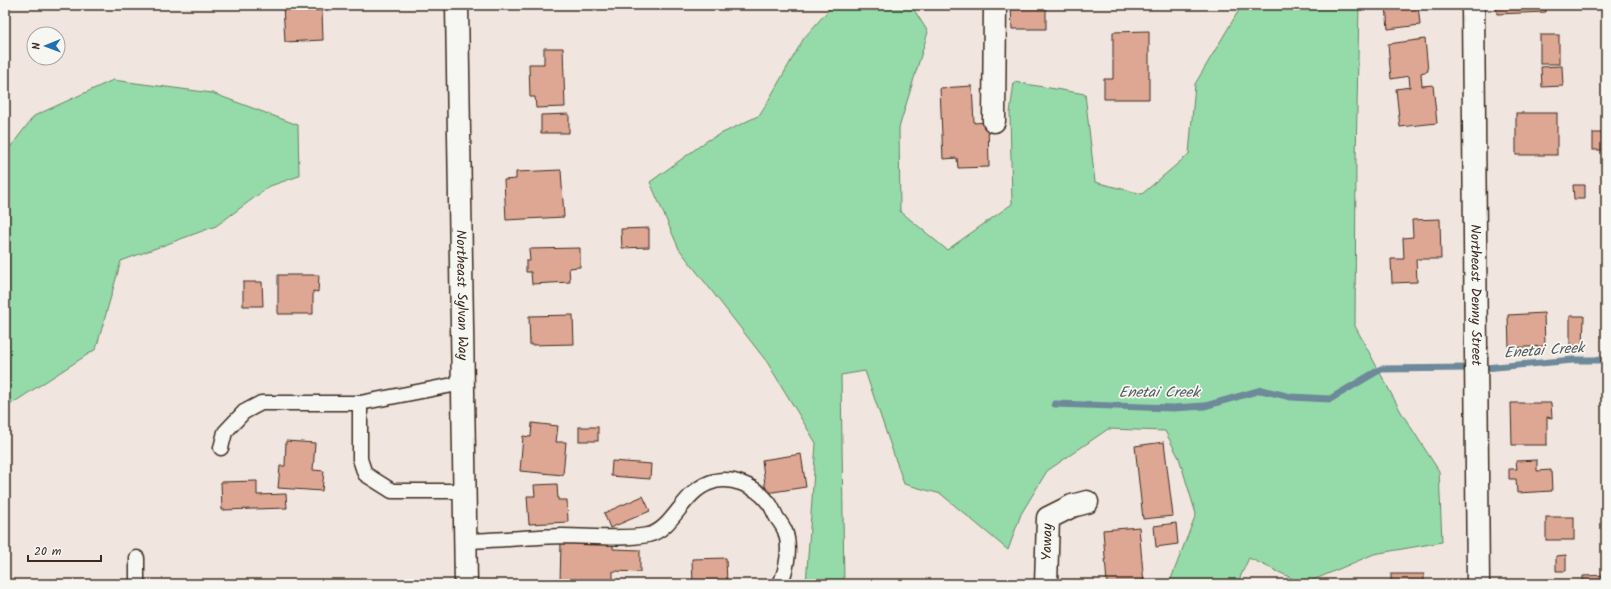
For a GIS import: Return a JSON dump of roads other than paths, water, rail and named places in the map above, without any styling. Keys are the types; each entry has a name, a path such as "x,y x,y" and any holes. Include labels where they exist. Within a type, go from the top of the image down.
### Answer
{"street":[{"name":"Northeast Sylvan Way","path":"457,5 466,584"},
{"path":"994,121 995,5"},
{"name":"Northeast Denny Street","path":"1473,5 1478,584"},
{"name":"Yaway","path":"1046,584 1048,518 1072,506 1087,502"}],"lane":[{"path":"221,448 225,432 244,412 261,403 360,403 463,383"},
{"path":"360,403 360,459 365,474 392,491 465,491"},
{"path":"465,541 562,536 649,535 663,528 689,495 709,482 729,480 751,486 768,502 785,531 788,556 784,575 780,584"},
{"path":"137,558 137,584"}],"waterway":[{"name":"Enetai Creek","path":"1485,368 1573,360 1606,360"},
{"name":"Enetai Creek","path":"1055,404 1173,408 1205,406 1261,390 1291,397 1330,399 1381,369 1469,368"}]}
